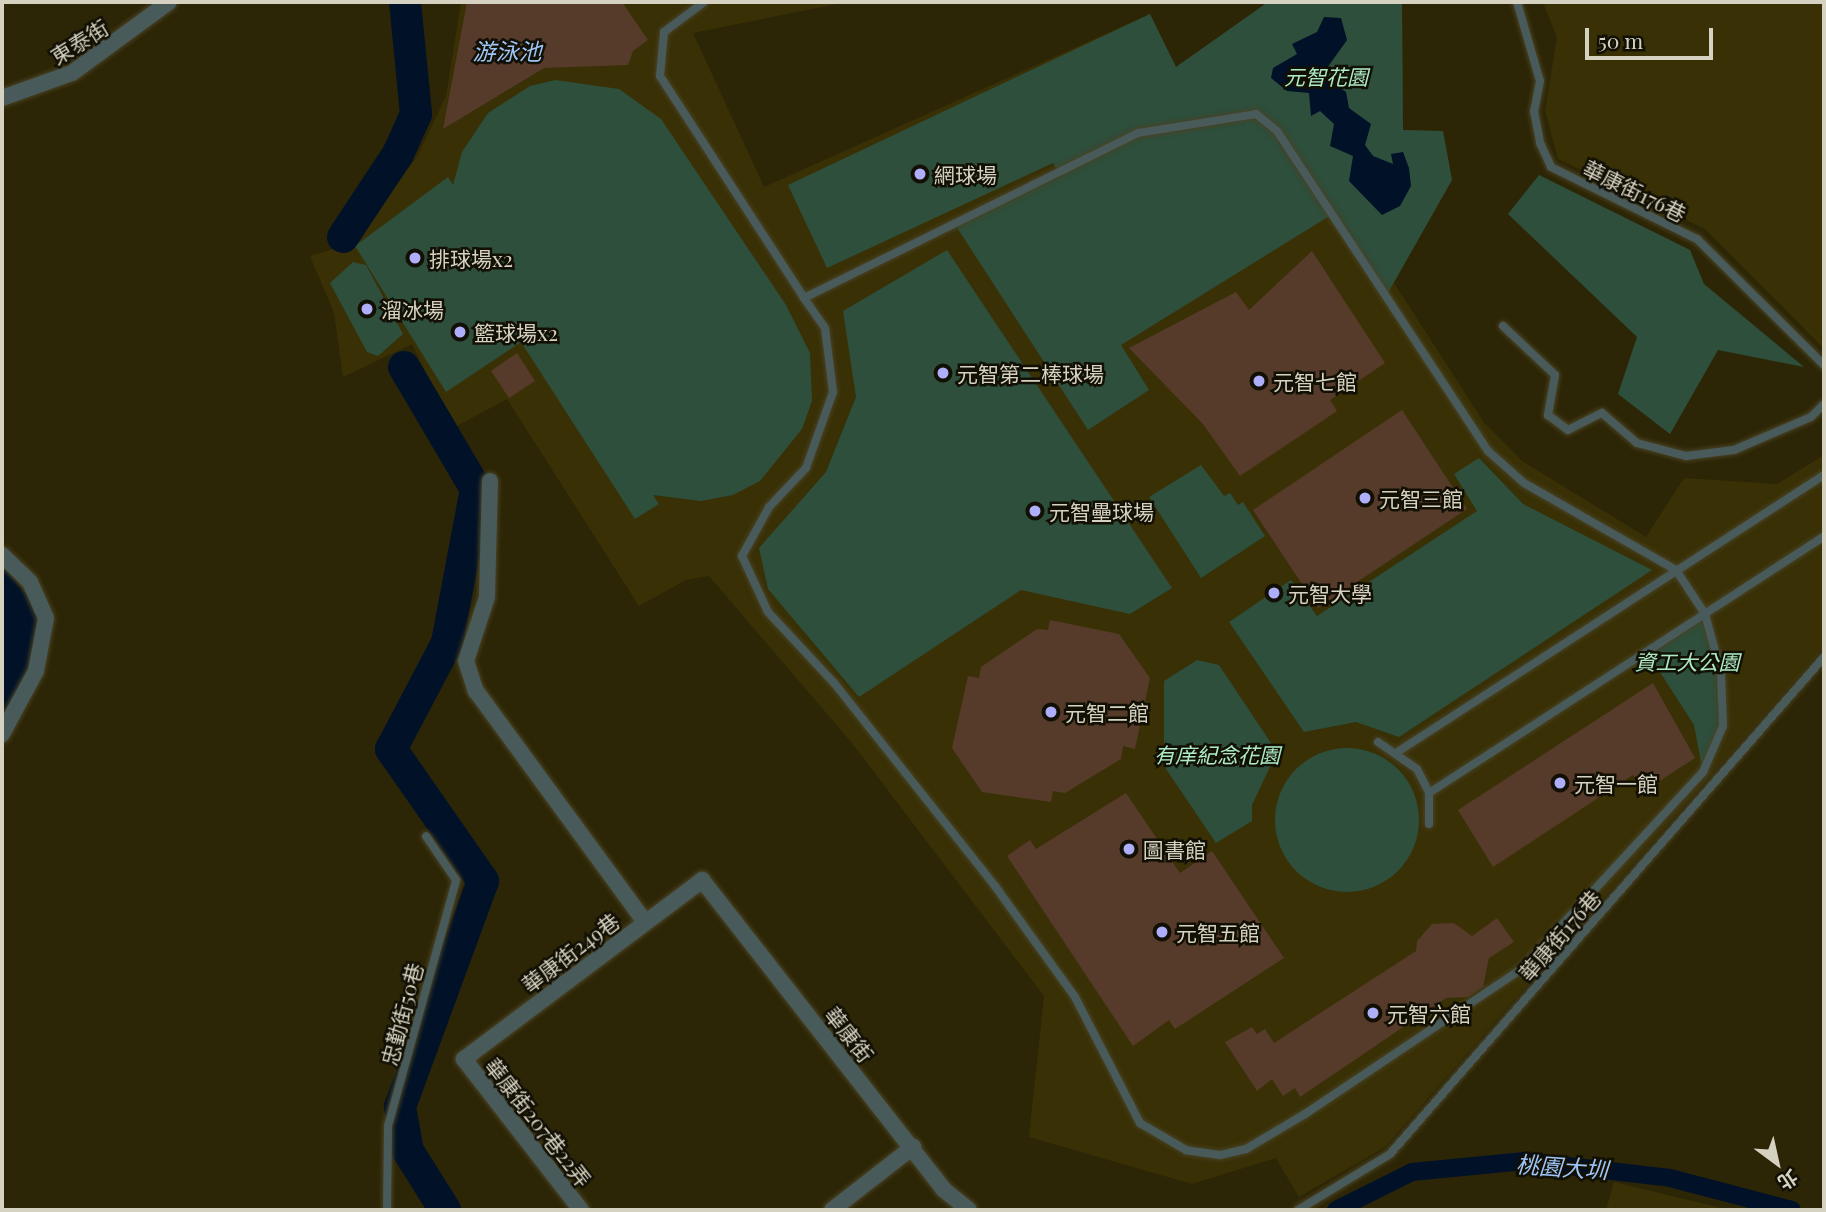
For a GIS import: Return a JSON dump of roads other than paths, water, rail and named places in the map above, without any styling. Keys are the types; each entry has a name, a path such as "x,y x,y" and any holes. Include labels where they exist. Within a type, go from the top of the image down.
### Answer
{"street":[{"name":"東泰街","path":"2,98 72,73 169,2"},
{"path":"491,481 487,597 466,661 476,691 645,922"},
{"path":"2,555 30,582 46,618 36,671 2,734"},
{"name":"華康街249巷","path":"464,1059 702,880"},
{"name":"華康街","path":"702,880 913,1147 968,1210"},
{"name":"華康街207巷22弄","path":"464,1059 582,1210"},
{"path":"832,1210 913,1147"}],"lane":[{"path":"704,2 664,32 660,76 804,298 825,328 833,392 806,468 747,539 742,556 747,578 1012,908 1075,996 1140,1123 1186,1150 1220,1155 1246,1149 1520,970 1567,926 1703,772 1723,726 1721,673 1705,614 1676,570 1524,482 1488,451 1277,131 1256,114 1138,133 804,298"},
{"name":"華康街176巷","path":"1517,2 1540,81 1534,111 1540,142 1552,167 1697,239 1824,365"},
{"path":"1503,326 1555,375 1548,415 1568,430 1602,413 1637,443 1686,457 1746,446 1824,404"},
{"path":"1399,751 1824,475"},
{"path":"1429,793 1824,536"},
{"name":"華康街176巷","path":"1298,1210 1390,1154 1824,657"},
{"path":"1378,742 1399,751 1417,769 1429,793 1429,824"},
{"name":"忠勤街50巷","path":"387,1210 388,1126 456,880 426,836"}],"water":[{"path":"1324,17 1341,18 1347,40 1322,75 1346,92 1349,108 1371,124 1365,145 1373,156 1393,164 1391,154 1403,152 1409,168 1411,186 1400,206 1382,215 1349,181 1353,156 1330,146 1334,124 1320,111 1311,116 1309,93 1287,91 1271,78 1273,68 1297,54 1292,44 1317,32"},
{"path":"2,566 37,607 41,629 29,670 2,717"}],"waterway":[{"path":"343,237 398,154 416,114 405,2"},
{"path":"404,367 476,489 447,643 391,749 483,881 400,1107 408,1151 445,1210"},
{"name":"桃園大圳","path":"1336,1210 1412,1172 1524,1161 1670,1178 1792,1210"}],"place":[{"name":"網球場","path":"920,174"},
{"name":"排球場x2","path":"415,258"},
{"name":"溜冰場","path":"367,309"},
{"name":"籃球場x2","path":"460,332"},
{"name":"元智第二棒球場","path":"943,373"},
{"name":"元智七館","path":"1259,381"},
{"name":"元智三館","path":"1365,498"},
{"name":"元智壘球場","path":"1035,511"},
{"name":"元智大學","path":"1274,593"},
{"name":"元智二館","path":"1051,712"},
{"name":"元智一館","path":"1560,783"},
{"name":"圖書館","path":"1129,849"},
{"name":"元智五館","path":"1162,932"},
{"name":"元智六館","path":"1373,1013"}],"water label":[{"name":"游泳池","path":"507,51"}],"park label":[{"name":"元智花園","path":"1326,76"},
{"name":"資工大公園","path":"1687,661"},
{"name":"有庠紀念花園","path":"1217,754"}]}
